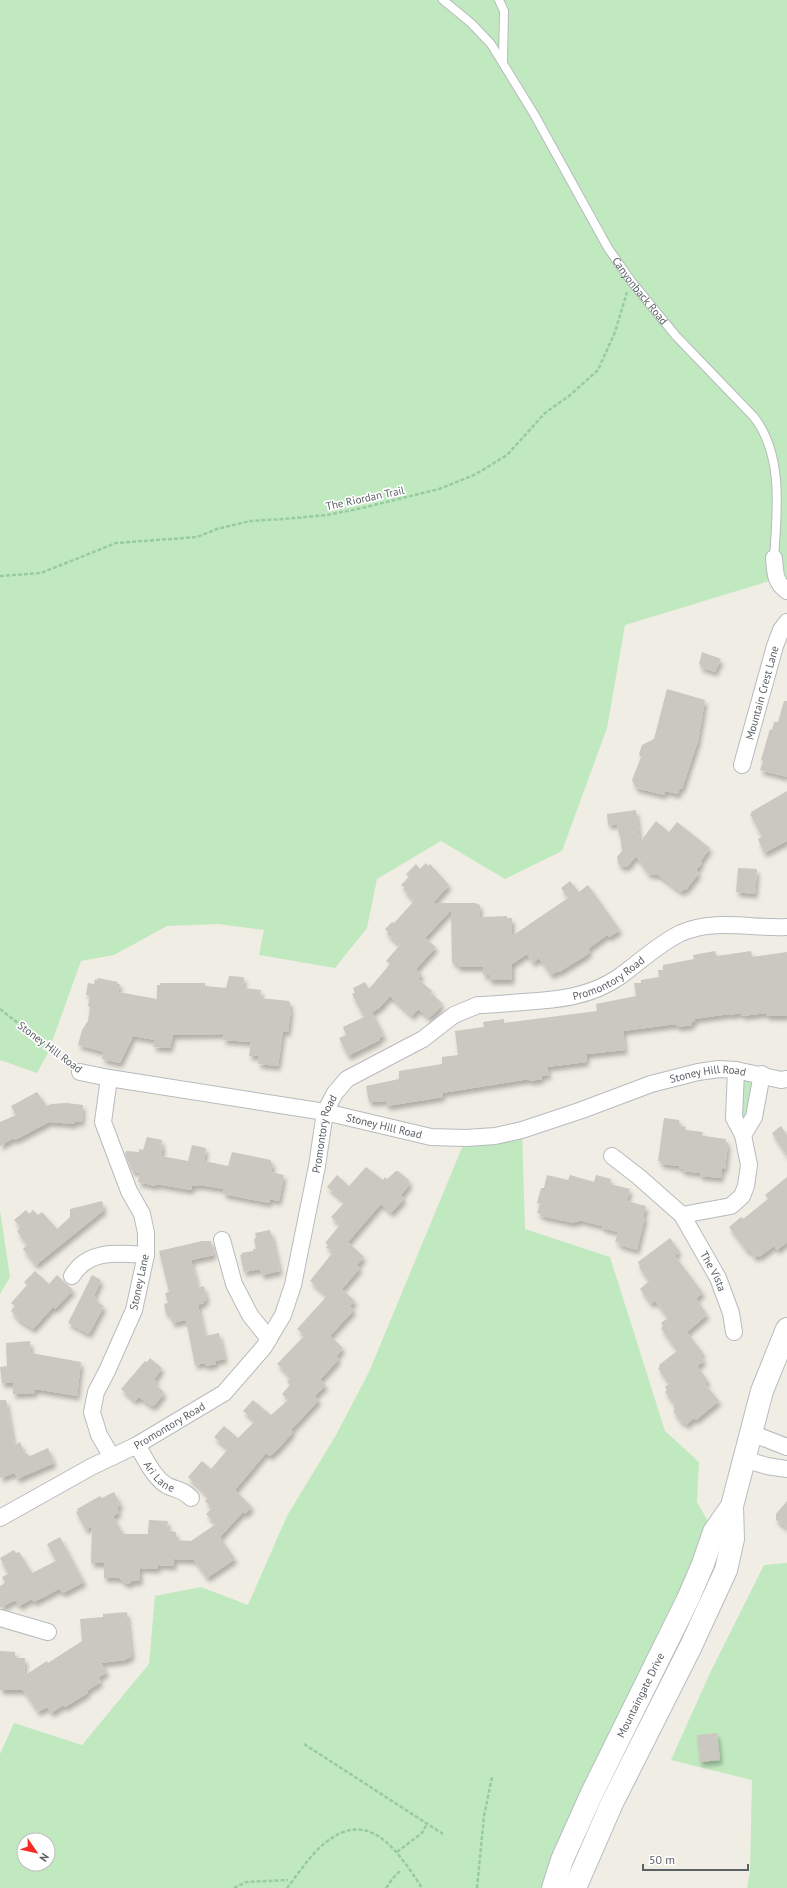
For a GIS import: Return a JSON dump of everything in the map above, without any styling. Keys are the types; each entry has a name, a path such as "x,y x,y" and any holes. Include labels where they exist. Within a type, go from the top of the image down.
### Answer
{"street":[{"name":"Canyonback Road","path":"774,558 777,579 782,588 787,592"},
{"name":"Mountain Crest Lane","path":"742,765 775,646 787,622"},
{"name":"Promontory Road","path":"0,1518 112,1457 138,1445 224,1393 264,1347 283,1315 293,1286 318,1166 325,1112 334,1093 347,1079 406,1049 423,1039 454,1015 468,1008 478,1005 557,1000 578,996 606,985 666,942 682,933 712,925 727,924 787,927"},
{"name":"Stoney Hill Road","path":"80,1072 109,1078 325,1112 431,1137 495,1136 560,1117 651,1084 698,1072 719,1069 736,1070 762,1074 785,1082"},
{"path":"682,1215 731,1206 742,1196 746,1186 748,1165 743,1136 734,1118 736,1070"},
{"path":"743,1136 754,1117 762,1074"},
{"name":"Stoney Lane","path":"109,1078 103,1122 129,1191 142,1214 146,1233 146,1255 134,1310 96,1392 92,1412 99,1435 112,1457"},
{"name":"The Vista","path":"612,1156 639,1177 682,1215 718,1278 731,1313 734,1332"},
{"path":"222,1240 234,1284 250,1315 269,1339"},
{"path":"72,1276 78,1267 96,1256 111,1253 146,1255"},
{"name":"Mountaingate Drive","path":"575,1888 612,1803 690,1648 726,1570 733,1539 732,1506 744,1458 762,1392 787,1329"},
{"path":"751,1433 787,1447"},
{"name":"Ari Lane","path":"138,1445 147,1463 158,1477 168,1486 179,1489 191,1498"},
{"path":"744,1458 774,1468 787,1469"},
{"name":"Mountaingate Drive","path":"552,1888 562,1860 592,1793 688,1599 703,1564 714,1532 732,1506"},
{"path":"0,1618 48,1632"}],"lane":[{"name":"Canyonback Road","path":"443,0 471,23 491,44 542,127 608,248 631,281 676,336 754,417 764,430 773,457 775,474 778,518 774,558"},
{"path":"499,0 504,11 503,62"}],"path":[{"name":"The Riordan Trail","path":"0,576 41,573 116,543 197,537 217,529 250,521 327,515 362,508 439,489 476,474 507,455 545,414 569,396 598,370 615,332 631,281"},
{"name":"Stoney Hill Road","path":"0,1009 80,1072"},
{"path":"304,1744 443,1834"},
{"path":"477,1888 484,1816 492,1777"},
{"path":"397,1852 418,1837 427,1824"},
{"path":"287,1888 323,1844 344,1830 368,1832 389,1844 397,1852 422,1888"},
{"path":"386,1888 401,1870"},
{"path":"234,1888 246,1882 288,1880"}],"green space":[{"path":"0,0 787,0 787,591 776,579 625,625 607,728 562,851 505,879 441,841 377,879 367,928 335,968 259,955 264,930 218,924 167,926 114,955 81,961 48,1053 37,1073 0,1060"},
{"path":"736,1070 762,1074 743,1135"},
{"path":"522,1130 525,1229 610,1257 665,1431 699,1462 697,1502 714,1532 553,1888 0,1888 0,1754 14,1723 82,1745 149,1664 155,1596 201,1587 248,1605 287,1516 336,1435 369,1372 466,1138"},
{"path":"0,1210 10,1277 0,1294"},
{"path":"787,1563 787,1888 747,1888 750,1871 752,1780 671,1760 710,1673 764,1565"}],"building":[{"path":"702,652 721,659 715,672 700,667 701,665 699,664"},
{"path":"667,689 705,700 698,741 682,789 680,788 678,794 665,791 664,795 636,788 632,780 641,757 639,754 642,745 654,739"},
{"path":"784,701 787,701 787,777 760,770 763,761 761,760 770,729 772,730 774,722 778,722"},
{"path":"787,791 787,841 764,853 758,839 762,837 750,814"},
{"path":"636,810 640,842 656,821 669,832 677,822 710,848 700,862 702,863 696,870 699,873 686,890 684,889 681,892 658,875 648,874 636,856 628,866 622,867 618,863 617,857 622,851 620,835 617,824 608,825 607,814"},
{"path":"426,863 428,866 430,864 449,885 433,903 475,903 480,905 480,917 507,916 507,918 512,918 512,936 568,898 561,888 570,881 579,892 588,885 620,930 609,937 607,935 588,949 590,952 585,956 559,972 558,971 551,975 539,958 533,963 527,954 512,964 512,980 489,980 489,975 483,975 483,967 457,967 457,963 452,963 451,910 425,938 436,947 416,969 422,975 418,979 432,991 431,993 442,1003 439,1006 441,1007 429,1018 418,1009 412,1016 390,996 379,1008 372,1012 384,1036 379,1038 380,1040 348,1056 339,1038 346,1035 343,1027 364,1017 352,994 355,993 353,988 365,982 369,989 390,964 386,961 400,945 387,934 388,932 385,929 392,922 394,923 414,901 403,889 405,888 401,885 409,877 406,874 416,864 420,869"},
{"path":"738,868 757,869 755,894 736,892"},
{"path":"715,951 717,956 751,951 752,957 787,952 787,1016 766,1016 766,1013 742,1016 741,1013 729,1014 694,1019 695,1022 692,1022 692,1025 678,1027 676,1024 623,1031 625,1050 587,1054 586,1062 547,1067 549,1075 541,1076 542,1079 530,1081 529,1079 442,1093 443,1097 387,1106 386,1101 369,1102 366,1086 399,1079 399,1071 442,1064 442,1057 458,1055 455,1031 484,1027 483,1022 504,1019 504,1023 597,1011 596,1004 636,996 634,983 641,983 641,980 659,977 658,970 663,970 663,965 694,959 693,955"},
{"path":"229,976 243,977 243,988 261,990 260,998 289,1001 291,1009 288,1032 283,1031 278,1066 258,1064 259,1056 249,1056 251,1042 223,1040 224,1034 173,1035 170,1048 153,1047 155,1040 133,1036 120,1063 102,1059 104,1052 78,1045 82,1030 88,1021 90,996 86,995 88,983 94,984 95,979 97,980 98,978 118,982 117,984 120,984 118,992 157,999 157,985 160,985 160,983 205,983 205,986 226,988"},
{"path":"37,1092 47,1106 51,1104 67,1103 83,1105 82,1122 75,1121 75,1124 49,1122 15,1140 14,1138 0,1146 0,1122 16,1115 11,1106"},
{"path":"664,1118 679,1120 680,1126 686,1127 685,1130 703,1132 702,1135 704,1136 726,1139 726,1143 728,1143 725,1169 722,1168 721,1178 700,1176 700,1173 683,1171 683,1169 679,1168 680,1166 661,1164 661,1161 658,1161"},
{"path":"781,1126 787,1135 787,1156 772,1133"},
{"path":"147,1137 162,1140 161,1145 163,1145 161,1156 188,1161 192,1145 206,1148 204,1161 228,1166 232,1152 271,1160 271,1163 273,1164 271,1172 284,1175 279,1201 270,1199 269,1203 223,1194 224,1189 199,1185 192,1186 191,1190 156,1184 155,1186 138,1182 140,1173 132,1171 125,1154 126,1151 139,1152 139,1149 143,1150"},
{"path":"366,1167 383,1180 385,1177 387,1179 398,1171 410,1181 408,1182 410,1184 401,1195 404,1199 391,1213 381,1204 348,1242 364,1257 357,1265 360,1268 342,1289 355,1301 350,1306 354,1310 330,1336 343,1348 336,1357 339,1359 320,1380 326,1385 315,1396 319,1400 291,1430 293,1432 278,1449 270,1456 266,1453 235,1490 252,1507 245,1514 243,1512 220,1537 235,1559 207,1578 194,1560 174,1559 174,1566 158,1565 158,1569 140,1568 140,1581 132,1581 129,1584 125,1583 119,1578 104,1578 104,1563 91,1563 92,1526 86,1530 76,1512 78,1511 77,1509 100,1496 102,1498 114,1492 121,1505 117,1507 119,1513 113,1516 123,1534 148,1534 149,1520 168,1521 167,1528 170,1528 169,1531 176,1532 176,1540 191,1541 216,1524 206,1514 212,1508 205,1501 209,1497 188,1477 202,1461 211,1469 228,1449 214,1437 224,1426 238,1438 255,1421 243,1411 253,1400 271,1415 288,1400 282,1394 290,1385 287,1382 290,1379 286,1375 287,1373 277,1364 305,1335 297,1329 327,1296 310,1281 333,1252 326,1247 328,1245 325,1243 340,1225 331,1217 345,1202 327,1187 337,1175 349,1186"},
{"path":"547,1175 568,1180 570,1175 594,1182 596,1175 611,1179 610,1184 630,1189 627,1201 646,1206 643,1217 645,1217 637,1250 619,1245 620,1243 615,1242 618,1232 602,1228 602,1226 579,1220 579,1222 575,1221 574,1223 541,1216 541,1214 537,1213 540,1204 537,1203 541,1188 544,1188"},
{"path":"787,1177 787,1242 777,1250 774,1246 759,1257 758,1255 755,1258 749,1250 747,1251 729,1227 741,1217 743,1219 768,1199 765,1195"},
{"path":"102,1201 104,1210 36,1265 23,1249 27,1245 17,1231 21,1227 14,1220 26,1210 29,1214 33,1210 38,1215 42,1212 57,1229 70,1217 70,1209"},
{"path":"270,1230 280,1271 262,1275 260,1269 244,1272 240,1255 242,1255 241,1253 256,1249 254,1239 256,1238 255,1233"},
{"path":"670,1238 679,1251 675,1256 703,1293 696,1298 707,1315 687,1332 703,1353 700,1355 704,1361 697,1366 708,1381 705,1384 719,1401 696,1420 694,1418 686,1425 683,1421 682,1423 673,1411 675,1410 673,1406 675,1405 665,1392 667,1390 665,1387 669,1384 658,1368 660,1367 659,1365 677,1351 661,1328 663,1326 661,1323 668,1318 655,1301 651,1304 640,1289 649,1281 639,1267 638,1262"},
{"path":"202,1241 211,1241 214,1255 191,1260 198,1288 204,1286 207,1300 198,1305 205,1336 219,1333 225,1359 215,1361 216,1364 205,1366 205,1363 195,1365 186,1320 172,1323 170,1314 166,1314 164,1304 168,1303 165,1293 169,1292 159,1251"},
{"path":"35,1271 49,1284 57,1275 73,1290 55,1309 53,1307 33,1329 18,1319 11,1311 15,1306 11,1303 27,1285 24,1282"},
{"path":"92,1275 101,1280 94,1296 100,1304 104,1306 89,1334 68,1323"},
{"path":"30,1341 31,1353 81,1362 77,1396 35,1389 35,1393 13,1394 13,1383 2,1383 0,1367 7,1366 6,1343"},
{"path":"150,1358 162,1368 154,1380 157,1382 155,1384 164,1392 154,1406 151,1406 139,1397 135,1401 121,1389 145,1361 147,1362"},
{"path":"0,1400 6,1400 14,1446 20,1442 24,1452 30,1456 48,1448 54,1463 17,1479 15,1473 0,1478"},
{"path":"787,1501 787,1528 776,1520 776,1514"},
{"path":"60,1537 84,1582 63,1593 59,1589 34,1602 32,1599 19,1606 15,1600 0,1608 0,1586 5,1583 2,1577 8,1574 0,1558 14,1550 16,1553 19,1552 32,1573 56,1561 47,1544"},
{"path":"127,1612 132,1656 125,1660 101,1663 107,1672 98,1678 101,1682 87,1691 88,1693 65,1707 64,1705 51,1713 47,1707 38,1712 23,1690 0,1690 0,1651 15,1652 15,1658 25,1658 24,1676 47,1661 48,1663 82,1641 80,1619 103,1617 103,1614"},
{"path":"717,1733 720,1760 700,1762 697,1735"}]}
